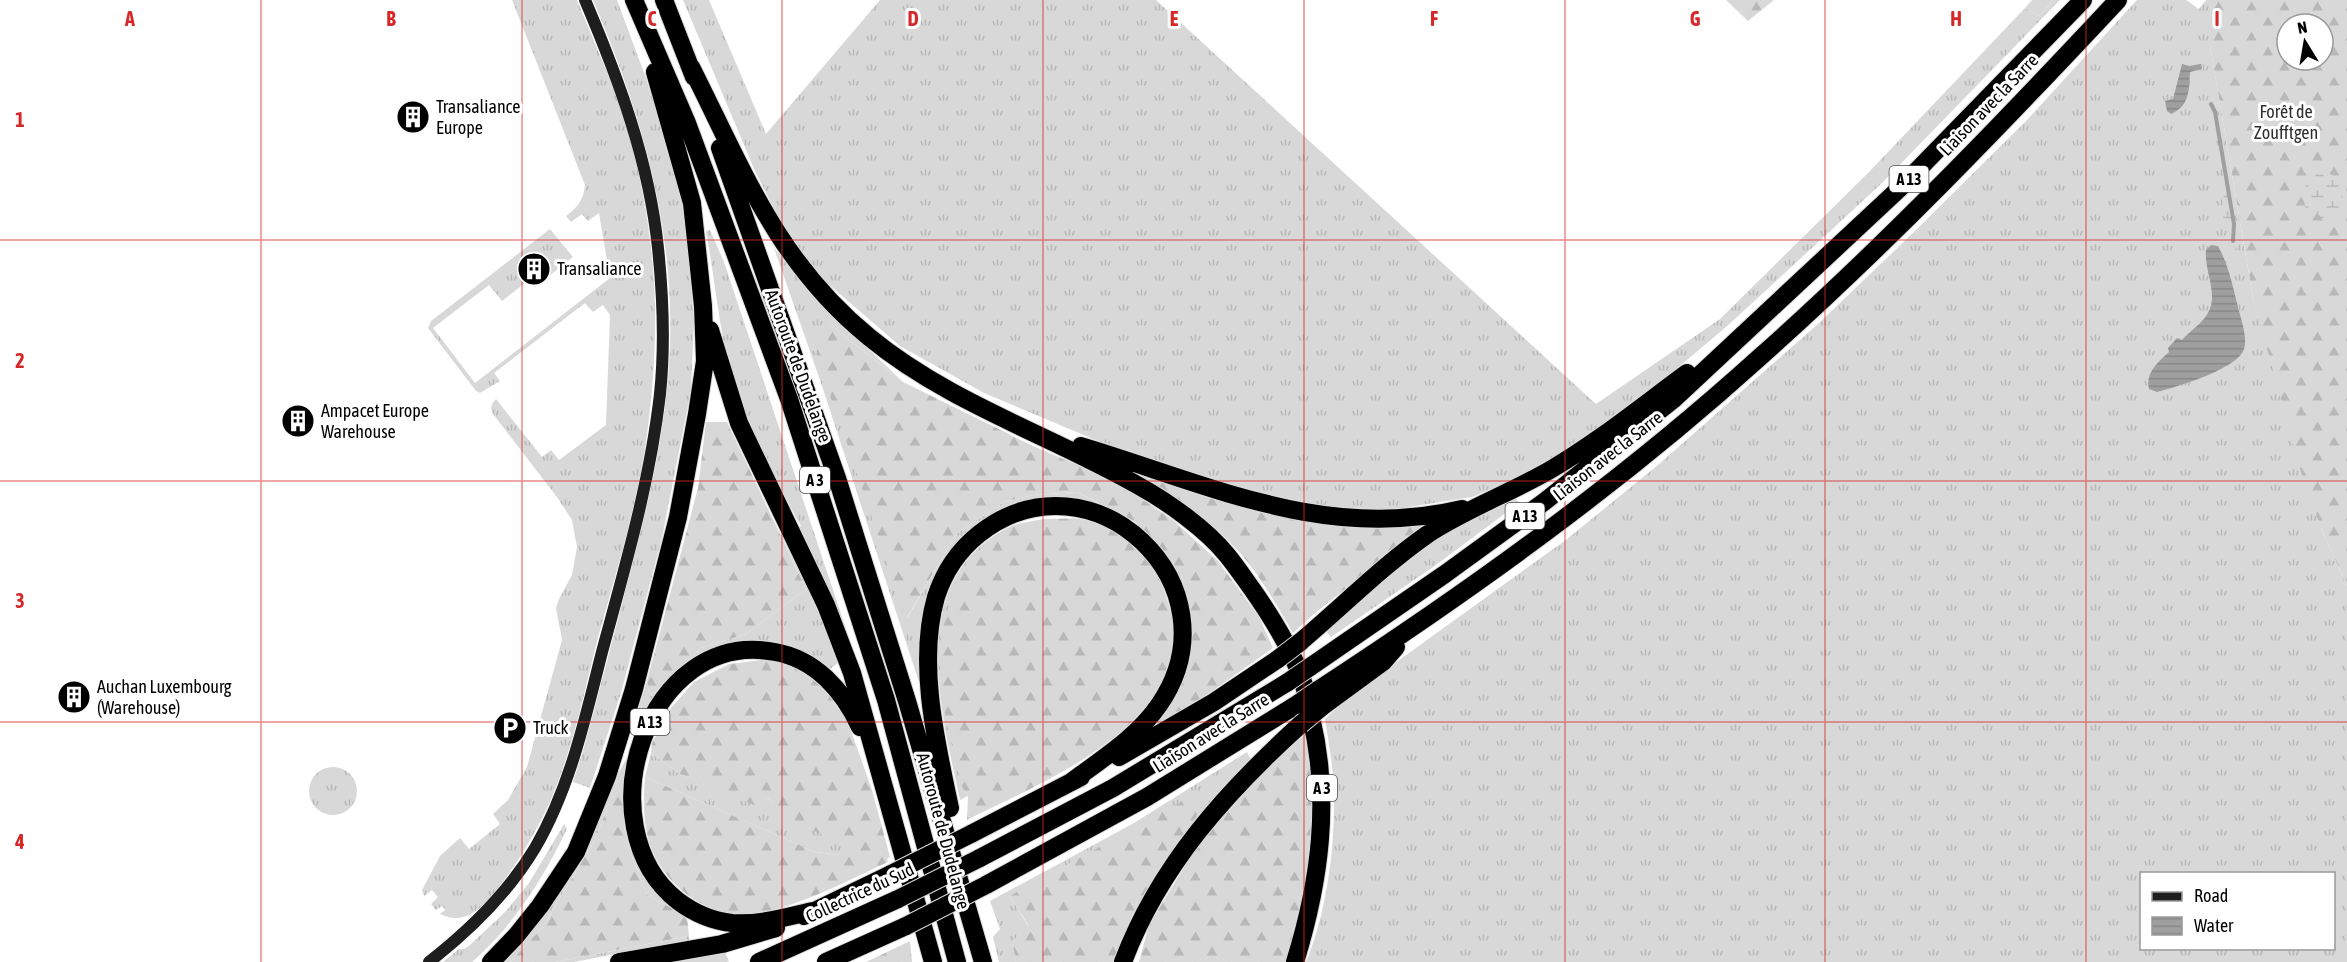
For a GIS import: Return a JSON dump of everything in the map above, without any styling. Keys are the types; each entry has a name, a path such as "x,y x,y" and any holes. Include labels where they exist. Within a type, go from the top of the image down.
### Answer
{"highway":[{"name":"Autoroute de Dudelange","path":"664,0 691,67 837,478 983,962"},
{"name":"Liaison avec la Sarre","path":"978,859 1113,788 1288,682 1544,502 1674,399 1900,188 2083,0"},
{"name":"Liaison avec la Sarre","path":"833,960 986,885 1147,797 1296,705 1320,698 1413,628 1498,569 1649,452 1759,358 1919,207 2118,0"},
{"name":"Autoroute de Dudelange","path":"636,5 687,123 789,399 886,700 957,962"},
{"name":"A 3","path":"491,962 540,906 576,852 607,776 634,689 678,516 705,361 703,306 692,203 636,5"},
{"name":"A 3","path":"691,67 765,215 787,250 838,310 871,339 939,385 993,415 1039,434 1140,486 1178,510 1226,553 1273,619 1302,677 1316,739 1322,783 1322,830 1312,902 1295,962"},
{"name":"A 3","path":"703,306 739,423 821,595 852,674 933,962"},
{"name":"A 13","path":"620,962 722,944 764,933 891,874 1071,782 1214,702 1299,643 1404,553 1452,520 1549,471 1587,447 1687,373 1726,348"},
{"name":"A 3","path":"1039,434 1239,498 1317,516 1345,519 1416,517 1487,502"},
{"name":"A 3","path":"975,930 936,738 929,664 932,615 937,594 947,572 970,542 988,527 1005,518 1026,510 1054,506 1083,509 1109,518 1131,531 1156,554 1174,585 1183,638 1178,668 1158,707 1128,740 1071,782"},
{"name":"A 13","path":"813,911 762,923 731,923 706,917 687,908 668,893 652,873 640,846 633,819 632,792 638,750 644,733 660,704 677,683 697,667 721,655 742,650 761,649 786,654 809,664 823,675 844,699 858,723 885,787"},
{"path":"1123,962 1165,878 1192,837 1254,767 1301,724 1320,698"},
{"name":"Collectrice du Sud","path":"759,962 898,899 978,859"}],"main road":[{"path":"429,962 466,932 514,879 535,847 559,798 580,735 638,517 651,451 660,393 663,346 658,246 637,138 608,54 585,0"}],"green space":[{"path":"512,0 577,0 617,98 641,183 649,231 655,304 653,377 645,449 636,495 560,777 538,826 504,880 480,908 469,915 455,918 440,914 445,910 442,906 436,910 431,904 438,897 432,890 424,896 422,890 440,856 460,838 469,849 500,824 493,814 508,800 527,767 562,640 556,608 572,575 577,547 572,520 493,414 493,402 496,399 542,457 551,450 559,460 606,425 610,315 603,305 593,312 585,303 494,373 500,381 480,393 476,391 428,328 431,321 550,229 573,257 535,287 529,280 502,301 489,285 433,328 475,383 610,278 599,213 588,221 582,214 571,222 566,216 580,202 585,185"},
{"path":"593,0 617,0 646,78 678,181 686,221 694,321 691,390 662,538 621,693 590,788 573,782 594,710 648,499 665,408 670,347 670,301 666,256 651,169 626,84"},
{"path":"683,0 709,0 766,134 880,0 1156,0 1596,404 1720,319 1869,172 2025,8 2039,16 2053,0 2060,0 1881,184 1726,327 1662,381 1589,437 1506,483 1472,497 1371,513 1266,498 1131,455 984,393 900,346 819,276 789,238 755,171"},
{"path":"1726,0 1774,0 1748,21"},
{"path":"2032,0 2053,0 2039,16 2025,8"},
{"path":"2137,0 2186,0 2199,9 2206,0 2210,0 2210,45 2253,298 2322,530 2347,586 2347,962 1306,962 1314,942 1325,896 1334,824 1333,779 1325,719 1348,697 1567,539 1658,465 1818,324 2026,121"},
{"name":"Forêt de Zoufftgen","path":"2210,0 2347,0 2347,586 2322,530 2303,479 2253,298 2210,45"},
{"path":"2225,167 2239,257 2223,217"},
{"path":"2322,172 2333,175 2342,192 2343,203 2335,220 2324,221 2318,214 2306,211 2305,187 2311,179"},
{"path":"710,230 724,262 853,650 828,671 809,656 787,647 754,641 728,645 695,661 680,673 631,732 647,681 649,694 654,693 701,648 746,634 806,589 781,535 801,526 757,442 730,370 706,231"},
{"path":"774,248 831,313 903,382 829,324 907,618 957,533 1004,502 1033,495 1077,492 1102,505 1057,498 1017,503 994,515 963,537 948,558 920,685 820,380"},
{"path":"829,324 903,382 1033,446 1115,481 1173,520 1218,561 1259,617 1273,648 1208,694 1148,730 1183,677 1192,633 1180,578 1167,555 1134,521 1077,492 1033,495 1004,502 957,533 906,619 817,354"},
{"path":"706,422 727,422 806,589 746,634 701,648 654,693 649,694 647,681 698,488"},
{"path":"1140,472 1295,519 1379,525 1425,525 1293,633 1255,572 1229,541 1192,510 1138,475"},
{"path":"1515,497 1519,503 1436,565 1331,637 1326,631 1411,555 1455,527"},
{"path":"1044,519 1091,521 1115,532 1148,558 1160,577 1173,620 1174,634 1168,669 1152,699 1127,726 1098,750 1064,771 967,820 968,796 962,787 942,696 940,665 944,625 958,585 968,566 981,550 996,536 1013,526"},
{"path":"1014,525 962,787 968,796 960,800 939,685 938,646 943,609 956,576 979,547"},
{"path":"769,659 804,669 819,681 844,711 872,790 890,857 887,859 888,862 826,891 778,909 744,915 726,913 710,908 694,899 667,875 657,861 646,828 645,777 815,852 841,855 841,843 774,813 772,802 768,798 754,805 680,774 651,753 652,743 671,708 694,682 729,664"},
{"path":"1307,733 1316,808 1304,904 1285,962 1139,962 1149,925 1191,856 1239,793"},
{"path":"1247,752 1251,760 1174,855 1010,896 1028,926 1012,942 1016,962 999,962 993,937 1000,929 990,901 1134,823"},
{"path":"651,753 680,774 754,804 768,798 772,802 775,813 842,843 841,855 815,852 645,777"},
{"path":"628,756 626,793 633,843 687,916 647,895 625,839 624,778 618,779 596,838 542,928 510,962 499,962 615,779"},
{"path":"333,767 350,774 357,791 350,808 333,815 316,808 309,791 316,774"},
{"path":"624,777 625,839 647,895 687,916 689,936 555,962 510,962 542,928 596,838 618,779"},
{"path":"1199,792 1206,799 1146,901 1119,962 1016,962 1012,942 1028,925 1010,896"},
{"path":"564,824 567,829 548,866 501,933 472,962 443,962 459,949 470,945 506,911 529,883"},
{"path":"689,936 689,940 574,962 555,962"},
{"path":"910,941 912,962 866,962"},
{"path":"724,950 729,961 727,962 651,962"}],"water":[{"path":"2182,64 2189,66 2201,64 2202,69 2190,72 2189,91 2185,102 2171,114 2167,111 2165,101 2173,99"},
{"path":"2211,245 2218,246 2229,274 2244,332 2244,349 2231,363 2205,376 2157,392 2149,389 2151,373 2169,352 2168,348 2177,338 2182,340 2209,311 2212,297 2206,250"}],"waterway":[{"path":"2211,104 2215,112 2234,224 2233,241"}],"place":[{"name":"Transaliance Europe","path":"413,117"},
{"name":"Transaliance","path":"534,269"},
{"name":"Ampacet Europe Warehouse","path":"298,421"},
{"name":"Auchan Luxembourg (Warehouse)","path":"74,697"},
{"name":"Truck","path":"510,728"}]}
